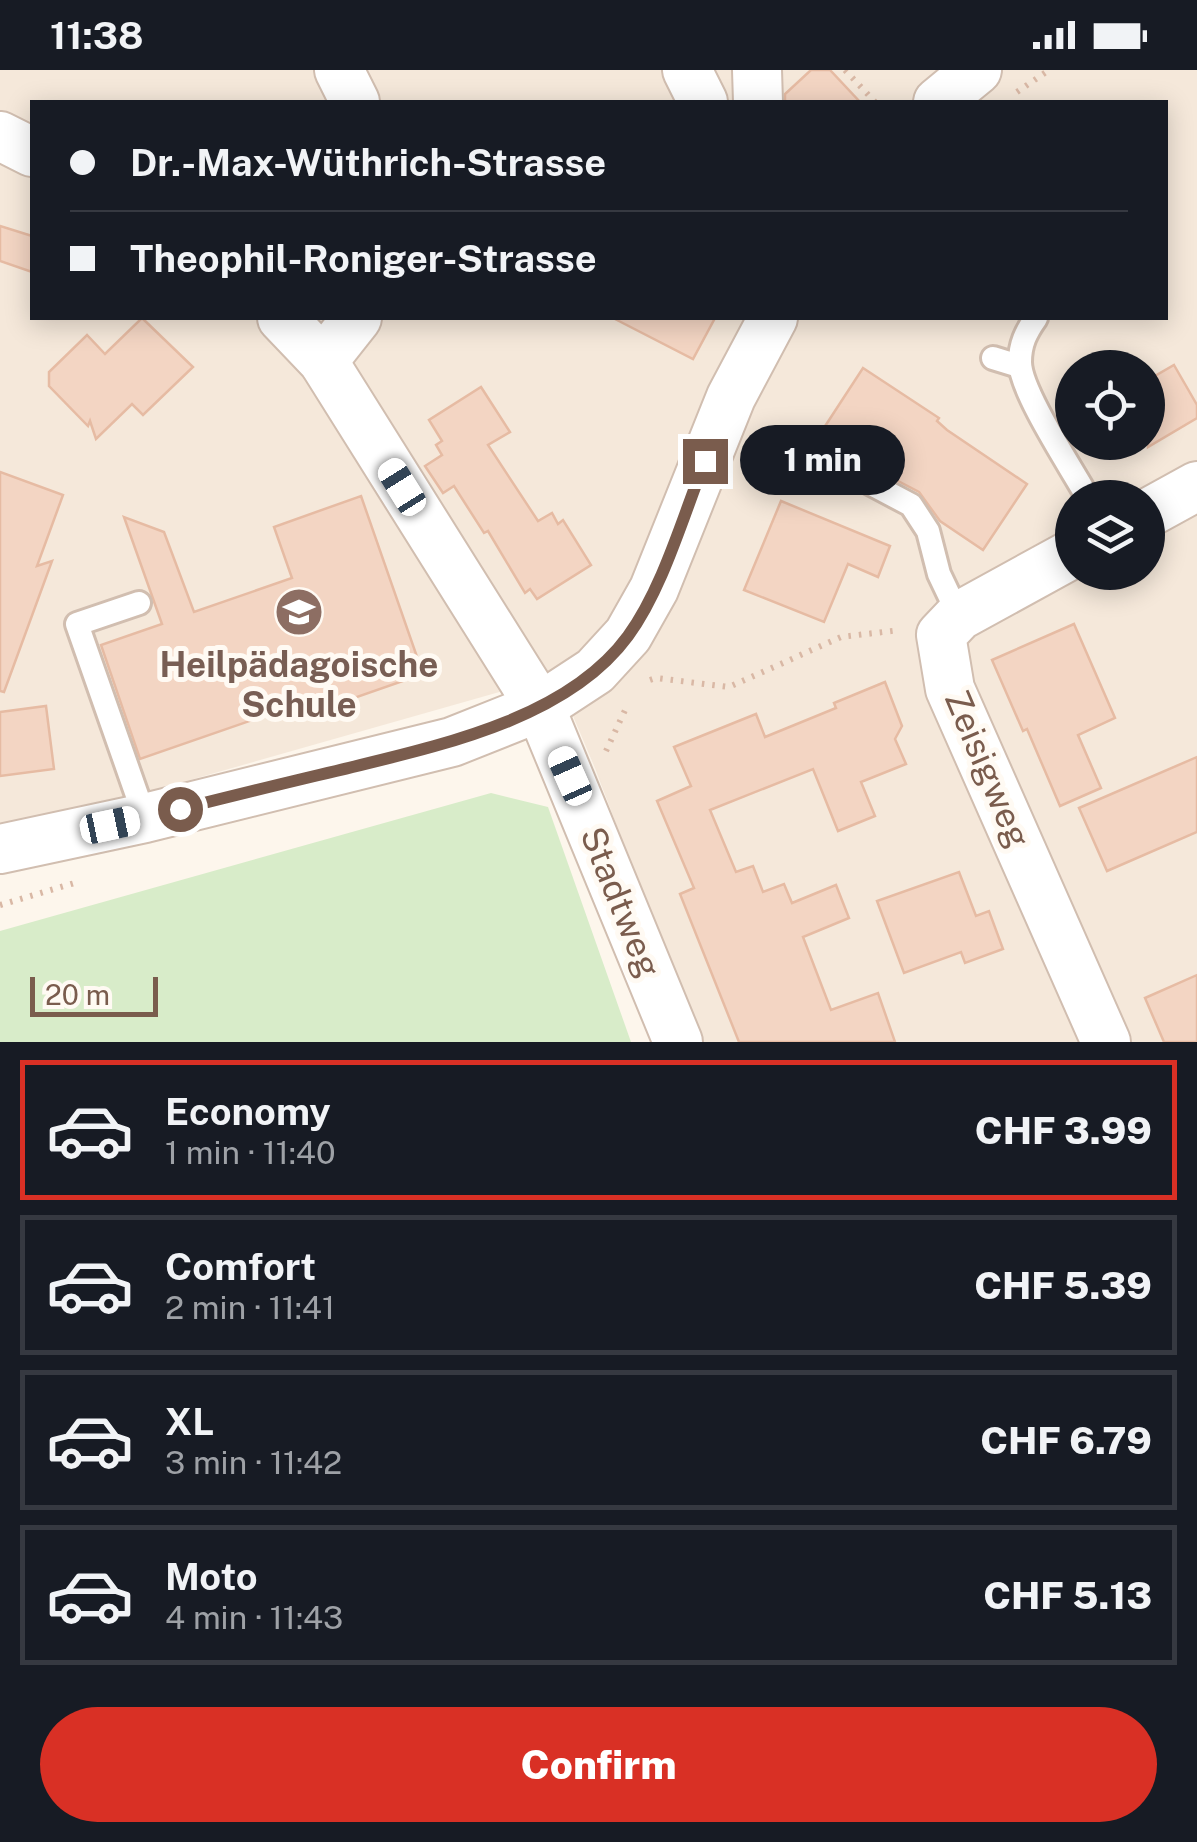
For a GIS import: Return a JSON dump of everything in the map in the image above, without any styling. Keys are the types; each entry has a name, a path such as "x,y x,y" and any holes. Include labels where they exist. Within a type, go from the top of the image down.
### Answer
{"street":[{"path":"339,70 354,100"},
{"path":"686,70 702,100"},
{"path":"757,70 758,100"},
{"path":"940,100 978,70"},
{"path":"0,136 30,151"},
{"name":"Stadtweg","path":"284,320 323,361 540,708 678,1042"},
{"path":"323,361 356,320"},
{"path":"0,849 145,818 452,742 540,708 595,671 628,636 654,588 731,397 773,320"},
{"path":"1165,504 1197,486"},
{"path":"950,626 1055,564"},
{"name":"Zeisigweg","path":"950,626 950,688 1106,1042"}],"lane":[{"path":"1034,320 1024,334 1019,366 1078,480"},
{"path":"993,358 1019,366"},
{"path":"860,478 911,505 928,531 950,626"},
{"path":"139,602 77,624 145,818"}],"path":[{"path":"846,70 873,100"},
{"path":"1005,100 1050,70"},
{"path":"595,671 617,693 656,678 729,687 842,637 950,626"}],"shaded area":[{"path":"0,70 1197,70 1197,1042 698,1042 595,768 556,676 0,834"}],"green space":[{"path":"491,793 548,807 631,1042 0,1042 0,931"}],"building":[{"path":"811,70 830,70 858,100 785,100 785,94"},
{"path":"0,226 30,235 30,271 0,261"},
{"path":"144,320 193,367 143,415 132,404 96,439 90,421 88,426 49,386 49,372 87,335 105,354"},
{"path":"617,320 714,320 693,359"},
{"path":"1174,365 1197,405 1197,418 1165,437 1165,370"},
{"path":"863,368 939,418 937,421 947,430 1027,484 983,550 940,521 919,492 867,465 852,465 827,449 830,445 818,437"},
{"path":"481,387 510,432 488,445 538,521 552,513 558,524 563,520 591,565 537,599 530,589 525,593 488,531 484,533 454,486 443,493 425,466 442,455 436,445 442,441 429,420"},
{"path":"0,472 63,495 37,566 52,561 4,692 0,691"},
{"name":"Heilpädagoische Schule","path":"361,496 423,674 337,704 333,692 140,759 101,645 162,624 124,517 164,532 194,612 292,578 274,527"},
{"path":"781,501 890,546 878,577 848,564 824,622 744,590"},
{"path":"1074,624 1115,718 1078,735 1101,788 1060,806 992,660"},
{"path":"885,682 902,726 895,739 906,764 861,782 875,816 838,831 813,769 710,810 736,872 753,866 763,892 784,884 792,903 836,885 849,918 803,937 831,1010 878,993 895,1042 739,1042 680,894 694,888 657,801 691,786 674,747 756,714 765,737 836,708 834,703"},
{"path":"46,706 54,769 0,776 0,712"},
{"path":"1197,757 1197,832 1107,871 1079,808"},
{"path":"959,872 976,916 989,911 1003,949 965,963 961,952 904,973 877,901"},
{"path":"1197,975 1197,1042 1164,1042 1145,998"}],"place":[{"name":"Heilpädagoische Schule","path":"299,612"}],"route":[{"path":"180,809 452,742 540,708 595,671 628,636 654,588 705,461"}]}
